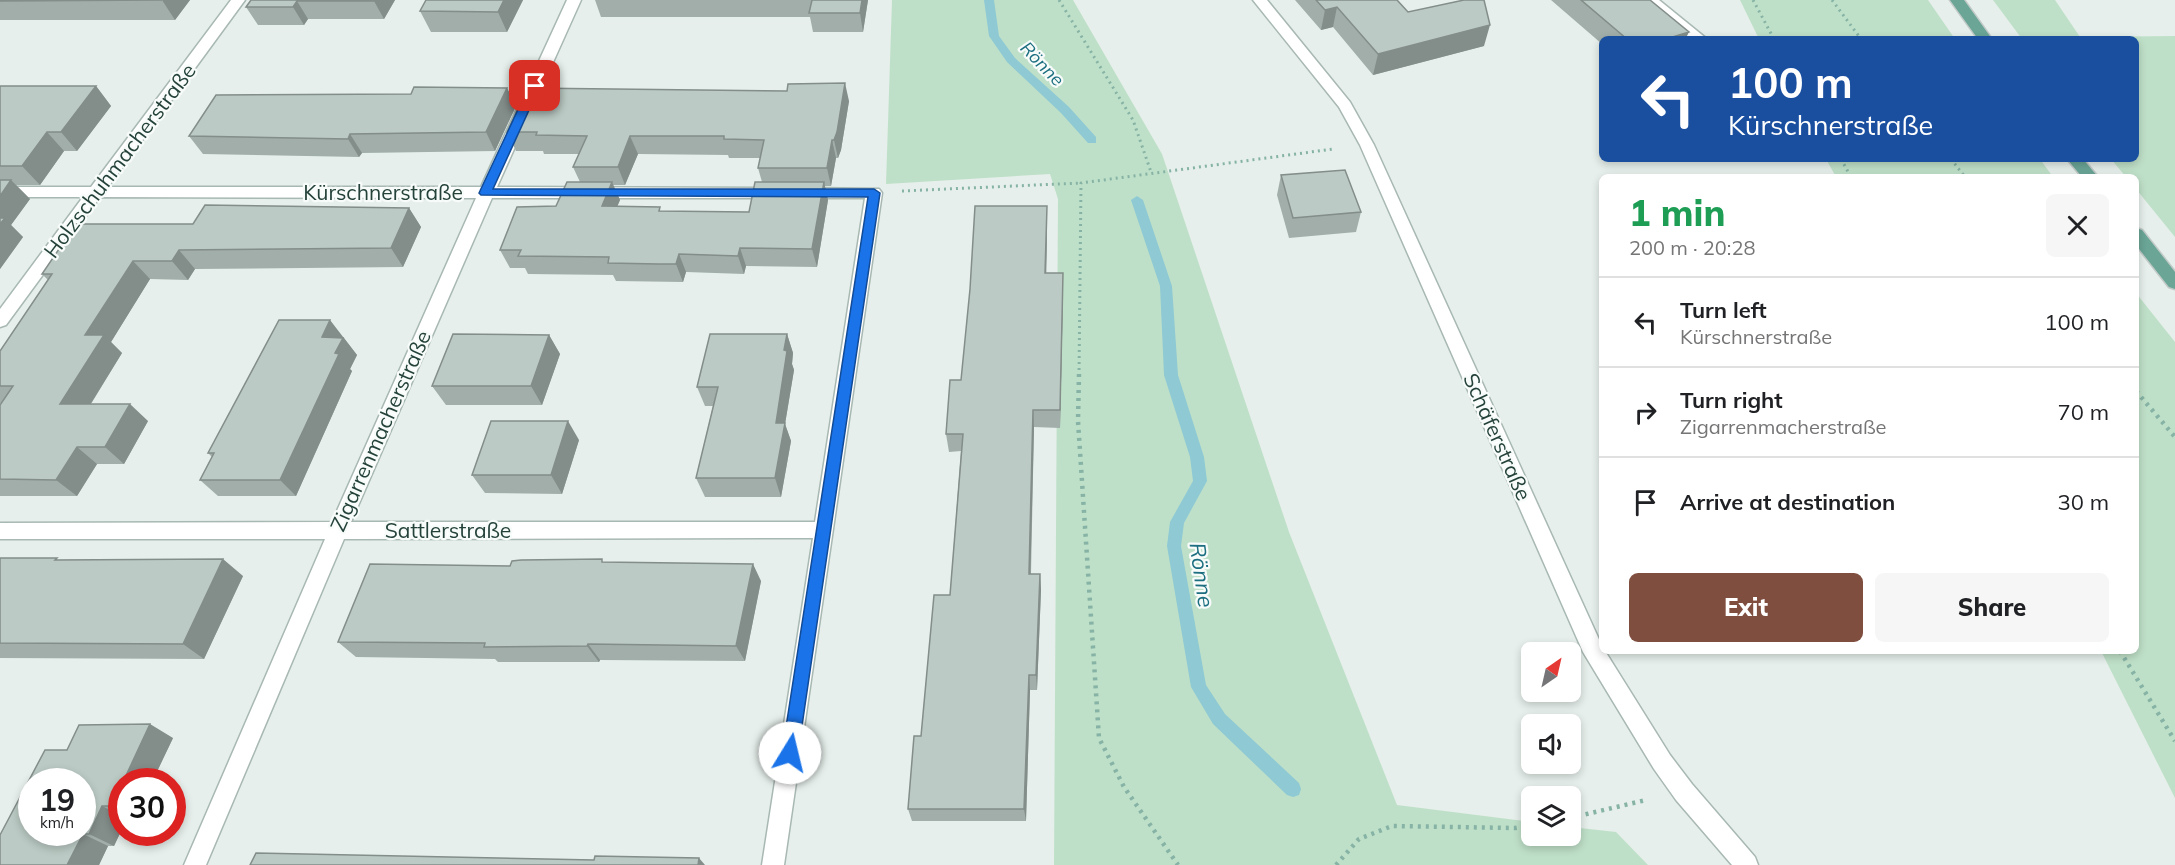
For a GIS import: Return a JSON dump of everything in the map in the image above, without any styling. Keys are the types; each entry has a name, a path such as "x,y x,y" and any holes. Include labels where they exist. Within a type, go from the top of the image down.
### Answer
{"main road":[{"path":"1957,0 1983,36"},
{"path":"2078,162 2088,174"},
{"path":"2139,238 2175,283"}],"street":[{"name":"Holzschuhmacherstraße","path":"0,321 238,0"},
{"name":"Zigarrenmacherstraße","path":"195,865 337,531 485,193 574,0"},
{"name":"Schäferstraße","path":"1260,0 1345,105 1367,145 1590,645 1662,762 1684,792 1747,865"},
{"path":"1651,0 1696,36"},
{"name":"Kürschnerstraße","path":"0,192 874,193"},
{"path":"773,865 874,193"},
{"name":"Sattlerstraße","path":"0,531 824,530"}],"path":[{"path":"1059,0 1133,120 1151,172"},
{"path":"1753,0 1772,36"},
{"path":"1832,0 1859,36"},
{"path":"874,193 1081,183 1367,145"},
{"path":"1953,162 1963,174"},
{"path":"1081,183 1078,420 1099,738 1124,787 1178,865"},
{"path":"2139,395 2175,437"},
{"path":"2123,654 2175,741"},
{"path":"1581,815 1684,792"},
{"path":"1336,865 1359,839 1392,826 1521,827"}],"green space":[{"path":"892,0 1073,0 1162,154 1289,532 1397,805 1521,821 1521,846 1581,846 1581,828 1616,832 1648,865 1054,865 1058,199 1050,174 886,184"},
{"path":"1740,0 1928,0 1953,36 1758,36"},
{"path":"1993,0 2055,0 2079,36 2020,36"},
{"path":"2139,36 2175,36 2175,237 2139,193 2139,174 2124,174 2114,162 2139,162"},
{"path":"1828,162 2042,162 2051,174 1834,174"},
{"path":"2139,297 2175,342 2175,798 2103,654 2139,654"}],"building":[{"path":"0,0 162,0 0,1"},
{"path":"251,0 375,0 297,1 293,7 246,7"},
{"path":"426,0 504,0 498,12 420,11"},
{"path":"812,0 862,0 860,13 809,13"},
{"path":"1316,0 1397,0 1408,12 1464,0 1484,0 1490,25 1378,54 1337,7 1325,10"},
{"path":"1581,0 1650,0 1689,32 1676,36 1623,36"},
{"path":"845,83 837,132 832,140 827,168 758,168 764,140 724,139 724,136 630,136 618,167 573,167 587,136 507,132 527,88 787,91 788,84"},
{"path":"0,86 96,86 61,132 47,132 22,166 0,166"},
{"path":"414,87 507,88 486,132 350,134 348,139 189,136 216,95 411,94"},
{"path":"1345,170 1361,212 1293,218 1281,175"},
{"path":"0,180 11,180 0,196"},
{"path":"567,182 612,182 602,206 660,207 659,211 749,212 755,182 824,182 812,249 740,248 738,256 679,254 676,264 608,263 609,257 518,256 521,250 500,250 517,207 556,206"},
{"path":"205,205 409,208 391,248 179,250 172,261 133,261 85,335 104,335 60,404 130,404 105,447 77,447 56,480 0,479 0,405 13,386 0,386 0,351 52,274 42,274 76,224 193,224"},
{"path":"975,206 1047,206 1045,273 1063,273 1060,410 1033,410 1029,574 1040,574 1036,675 1029,675 1024,809 908,809 914,736 921,736 934,595 950,595 963,434 946,434 950,380 961,380"},
{"path":"279,320 330,320 322,337 343,338 335,353 339,354 280,480 200,480 214,453 208,453"},
{"path":"453,334 549,335 531,386 432,386"},
{"path":"710,334 787,334 784,350 787,351 776,423 785,423 775,478 696,478 718,387 697,387"},
{"path":"491,421 568,421 551,475 472,475"},
{"path":"0,558 223,559 183,644 0,643"},
{"path":"602,559 602,562 753,564 736,646 588,644 587,646 484,647 485,643 338,642 370,564 510,566 512,561 521,560"},
{"path":"150,724 130,768 108,768 108,806 102,806 96,819 96,768 35,768 45,750 67,750 79,725"},
{"path":"18,801 18,846 77,846 67,865 0,865 0,835"},
{"path":"256,853 594,860 595,856 699,858 698,865 250,865"}],"waterway":[{"name":"Rönne","path":"989,0 994,36 1011,60 1065,110 1092,140"},
{"name":"Rönne","path":"1137,200 1166,286 1171,375 1197,457 1200,481 1177,522 1174,546 1199,687 1219,719 1293,789"}],"route":[{"path":"535,86 485,193 874,193 790,753"}]}
